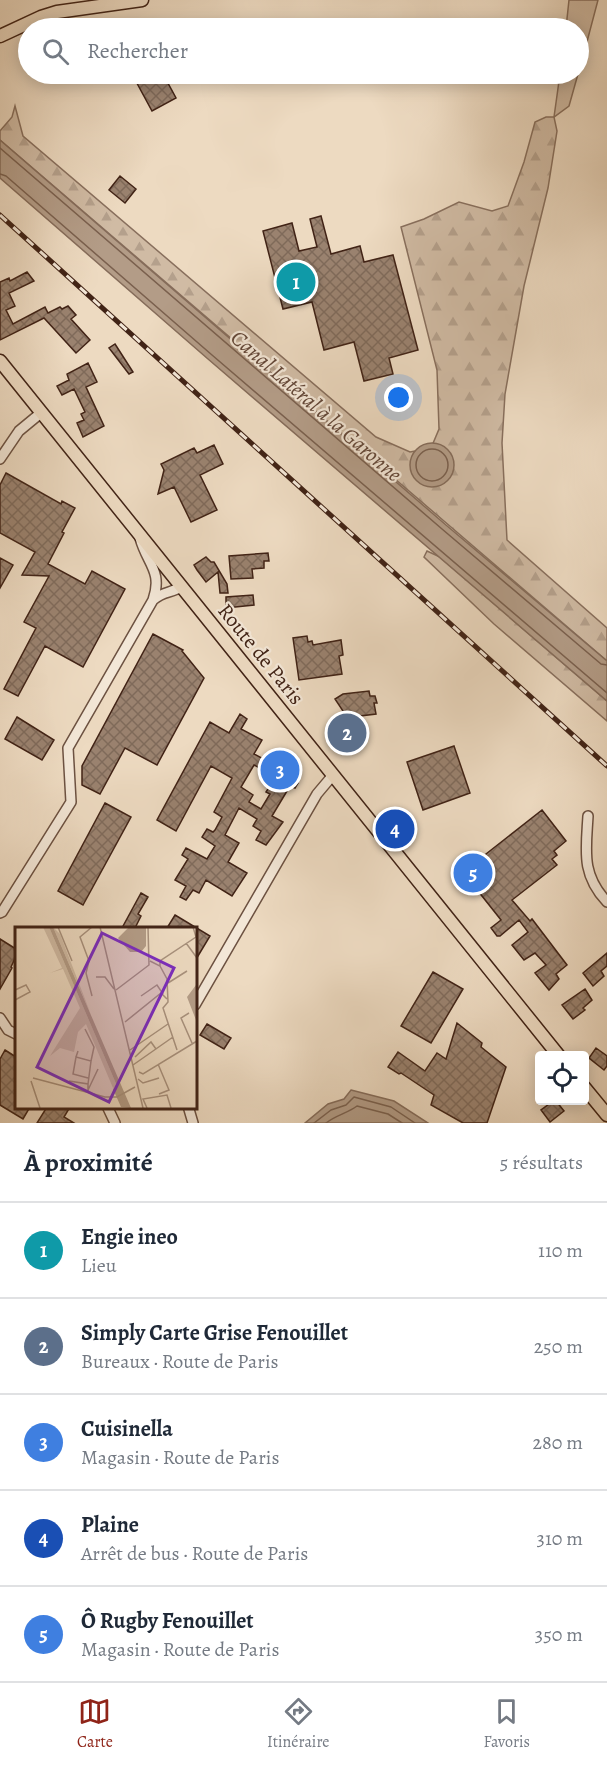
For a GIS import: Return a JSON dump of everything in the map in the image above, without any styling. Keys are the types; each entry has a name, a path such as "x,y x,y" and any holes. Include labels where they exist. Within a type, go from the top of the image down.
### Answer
{"main road":[{"path":"39,18 57,12 142,0"},
{"path":"0,36 18,28"},
{"name":"Route de Paris","path":"0,361 555,1051"},
{"path":"589,1092 607,1115"}],"street":[{"path":"0,459 19,431 42,412"},
{"path":"0,913 3,912 71,802 68,748 153,600 158,583 153,567 144,554 139,533"},
{"path":"153,600 161,593 175,592 182,586"},
{"path":"196,1003 317,794 333,775"},
{"path":"588,816 587,869 593,884 607,902"},
{"path":"0,1018 8,1030 15,1034"},
{"path":"108,1108 115,1123"},
{"path":"188,1108 193,1123"}],"green space":[{"path":"569,0 598,0 589,34 589,18 567,18"},
{"path":"559,84 575,84 569,106 554,117"},
{"path":"15,106 23,136 376,437 410,452 431,448 439,429 437,370 401,227 459,202 492,211 508,206 535,122 546,117 554,117 557,131 548,188 524,286 505,394 502,443 507,540 607,628 607,661 0,140 0,131 12,117"},
{"path":"427,551 440,557 607,701 607,721 494,624 424,557"}],"water":[{"path":"0,140 607,661 607,701 0,178"},
{"path":"432,443 447,450 454,465 447,480 432,487 417,480 410,465 417,450"},
{"path":"351,1090 394,1101 428,1123 305,1123 328,1104 344,1099"}],"building":[{"path":"137,84 168,84 176,98 152,111"},
{"path":"120,176 136,189 125,203 109,190"},
{"path":"321,216 331,254 360,246 364,262 393,255 418,350 389,358 393,374 364,381 354,342 324,350 312,302 283,309 263,231 292,223 299,251 317,247 310,219"},
{"path":"27,272 34,281 9,293 15,306 6,310 13,324 45,307 48,313 68,306 76,315 71,319 90,340 76,353 44,318 0,340 0,282 9,278 10,281"},
{"path":"115,344 133,372 129,374 109,348"},
{"path":"88,363 97,382 86,387 104,426 83,437 77,423 84,420 81,414 85,412 74,389 62,395 57,386 69,380 67,374"},
{"path":"214,445 223,464 200,475 217,510 191,522 174,487 158,494 164,470 161,464 194,448 197,453"},
{"path":"6,473 61,504 62,501 75,508 48,564 85,584 92,571 125,589 83,667 45,646 18,696 4,689 36,628 24,622 49,576 22,575 35,552 0,533 0,485"},
{"path":"268,553 269,561 264,561 264,568 252,569 253,578 231,579 229,556"},
{"path":"206,557 214,562 227,584 228,593 220,593 218,572 206,582 197,570 194,565"},
{"path":"0,558 13,565 0,588"},
{"path":"253,595 254,605 226,608 226,597"},
{"path":"153,634 183,650 204,678 157,765 125,748 100,794 82,785 82,766"},
{"path":"307,636 308,642 312,641 313,645 341,640 343,655 339,656 342,674 299,680 293,638"},
{"path":"369,691 370,696 375,696 376,714 352,717 355,746 348,747 348,740 337,724 347,717 335,699 343,694"},
{"path":"240,714 247,719 241,729 262,740 254,754 267,761 270,755 275,755 298,783 295,788 290,786 272,816 283,822 266,845 256,840 261,831 253,826 257,819 239,808 225,835 239,843 228,862 247,873 232,896 206,880 199,893 193,890 186,900 180,897 186,886 175,880 188,859 182,855 186,848 207,859 215,846 202,837 207,829 213,832 215,830 222,817 214,812 232,778 211,766 176,831 157,820 210,722 229,733","holes":["254,765 276,777 266,792 270,794 261,809 249,802 253,795 241,787"]},
{"path":"17,717 54,740 42,760 5,739"},
{"path":"454,746 470,793 423,810 407,762"},
{"path":"105,803 131,817 83,905 58,891"},
{"path":"542,810 566,841 554,851 557,855 552,859 557,865 512,900 530,921 532,919 567,965 556,974 559,979 549,990 535,973 546,965 535,953 524,960 512,945 528,932 519,920 497,936 491,928 501,920 463,872"},
{"path":"141,893 148,897 138,914 141,916 136,927 123,927"},
{"path":"175,915 195,927 168,927"},
{"path":"196,928 210,936 196,959"},
{"path":"0,939 15,948 15,958 0,989"},
{"path":"607,953 607,966 601,971 604,976 593,986 583,973"},
{"path":"433,972 463,989 431,1043 401,1026"},
{"path":"585,989 592,1000 583,1008 585,1010 573,1019 562,1005"},
{"path":"457,1023 482,1043 481,1047 506,1067 487,1123 463,1123 431,1105 434,1095 388,1067 398,1052 425,1071 437,1053 446,1059"},
{"path":"207,1024 231,1038 224,1049 200,1035"},
{"path":"596,1048 607,1056 607,1066 604,1070 589,1058"},
{"path":"5,1050 15,1056 15,1108 29,1108 23,1119 0,1105 0,1059"},
{"path":"548,1105 559,1105 564,1111 550,1122 541,1110"},
{"path":"46,1108 69,1108 64,1117 74,1123 37,1123"}],"railway":[{"path":"0,215 607,766"}],"place":[{"name":"Engie ineo","path":"296,282"},
{"name":"Simply Carte Grise Fenouillet","path":"347,733"},
{"name":"Cuisinella","path":"280,770"},
{"name":"Plaine","path":"395,829"},
{"name":"Ô Rugby Fenouillet","path":"473,873"}],"water label":[{"name":"Canal Latéral à la Garonne","path":"316,406"}]}
